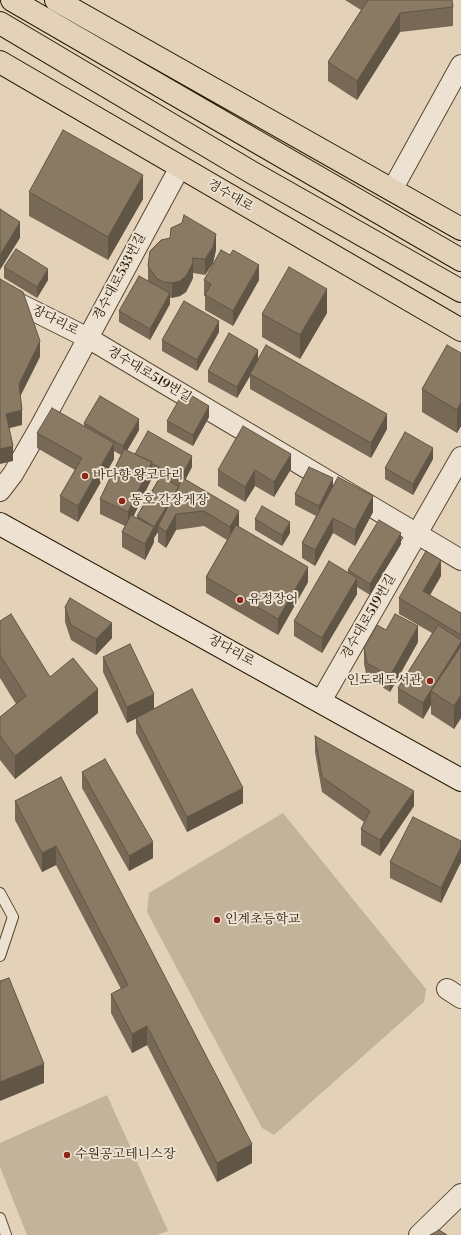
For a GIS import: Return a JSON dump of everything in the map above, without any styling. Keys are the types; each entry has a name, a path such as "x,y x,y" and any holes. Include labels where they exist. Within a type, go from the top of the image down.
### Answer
{"main road":[{"path":"12,0 461,260"},
{"path":"56,0 461,229"},
{"path":"0,23 251,172 461,291"},
{"name":"경수대로","path":"0,62 461,330"}],"street":[{"path":"392,190 461,64"},
{"name":"경수대로533번길","path":"0,491 40,427 180,167"},
{"name":"장다리로","path":"0,294 88,338"},
{"name":"경수대로519번길","path":"88,338 417,534"},
{"name":"경수대로519번길","path":"321,701 461,457"},
{"name":"장다리로","path":"0,524 461,780"},
{"path":"417,534 461,560"},
{"path":"419,1235 461,1195"}],"lane":[{"path":"0,893 13,917 0,956"},
{"path":"0,1218 6,1235"}],"shaded area":[{"path":"283,813 426,989 424,1002 274,1135 262,1128 147,912 149,893"},
{"name":"수원공고테니스장","path":"107,1095 168,1231 157,1235 27,1235 0,1167 0,1143"}],"building":[{"path":"368,0 452,0 453,7 400,13 357,81 328,62"},
{"path":"63,130 143,175 108,237 29,192"},
{"path":"0,209 20,222 0,255"},
{"path":"184,215 216,234 213,247 205,259 192,258 193,263 186,276 180,281 172,283 164,282 157,279 148,266 150,251 161,240 170,238 171,228 182,223"},
{"path":"16,249 48,269 37,287 4,267"},
{"path":"221,250 230,255 233,250 259,265 233,311 205,295 211,284 204,280"},
{"path":"289,267 327,289 300,335 262,314"},
{"path":"139,276 170,293 150,329 119,311"},
{"path":"0,279 23,292 40,341 19,384 22,410 6,414 13,446 0,449"},
{"path":"184,301 219,321 197,360 162,340"},
{"path":"229,333 258,350 237,387 208,371"},
{"path":"266,345 387,414 371,443 250,374"},
{"path":"447,345 461,353 461,402 457,410 422,389"},
{"path":"184,391 209,406 193,435 167,421"},
{"path":"100,396 139,419 123,446 84,423"},
{"path":"52,408 114,443 78,506 60,496 82,458 37,433"},
{"path":"243,426 291,454 274,482 255,470 245,487 218,470"},
{"path":"148,431 192,456 180,479 151,463 152,462 135,454"},
{"path":"405,432 433,448 413,484 385,468"},
{"path":"124,449 152,462 128,512 100,499"},
{"path":"309,467 333,478 319,506 295,494"},
{"path":"161,476 179,487 154,527 137,516"},
{"path":"338,477 373,496 355,530 333,518 315,550 302,543"},
{"path":"183,478 239,511 230,527 204,511 176,514 166,532 158,526"},
{"path":"262,506 290,522 282,535 255,519"},
{"path":"131,515 154,527 145,544 122,532"},
{"path":"379,520 401,533 370,584 348,570"},
{"path":"236,525 308,567 278,619 206,577"},
{"path":"426,551 441,560 423,591 461,613 461,635 399,598"},
{"path":"329,561 357,578 322,638 294,621"},
{"path":"70,598 112,623 96,639 71,625 65,607"},
{"path":"11,614 50,677 73,658 98,689 15,756 0,736 0,717 26,696 0,655 0,621"},
{"path":"395,614 418,626 390,676 367,663 364,648 377,625 386,630"},
{"path":"438,625 461,640 461,642 423,703 398,688"},
{"path":"130,644 154,694 127,707 103,657"},
{"path":"461,646 461,695 454,706 431,691"},
{"path":"192,689 243,788 187,817 136,718"},
{"path":"315,736 414,791 380,840 361,829 370,811 322,777"},
{"path":"105,759 153,842 129,856 82,772"},
{"path":"61,777 252,1144 217,1163 147,1026 132,1034 111,994 128,985 56,846 42,853 15,801"},
{"path":"413,817 461,841 461,847 441,888 390,862"},
{"path":"9,978 44,1064 0,1082 0,981"},
{"path":"439,1230 447,1235 430,1235"}],"place":[{"name":"바다향 왕코다리","path":"85,476"},
{"name":"동호 간장게장","path":"122,501"},
{"name":"유정장어","path":"240,600"},
{"name":"인도래도서관","path":"430,681"},
{"name":"인계초등학교","path":"217,920"},
{"name":"수원공고테니스장","path":"67,1155"}]}
